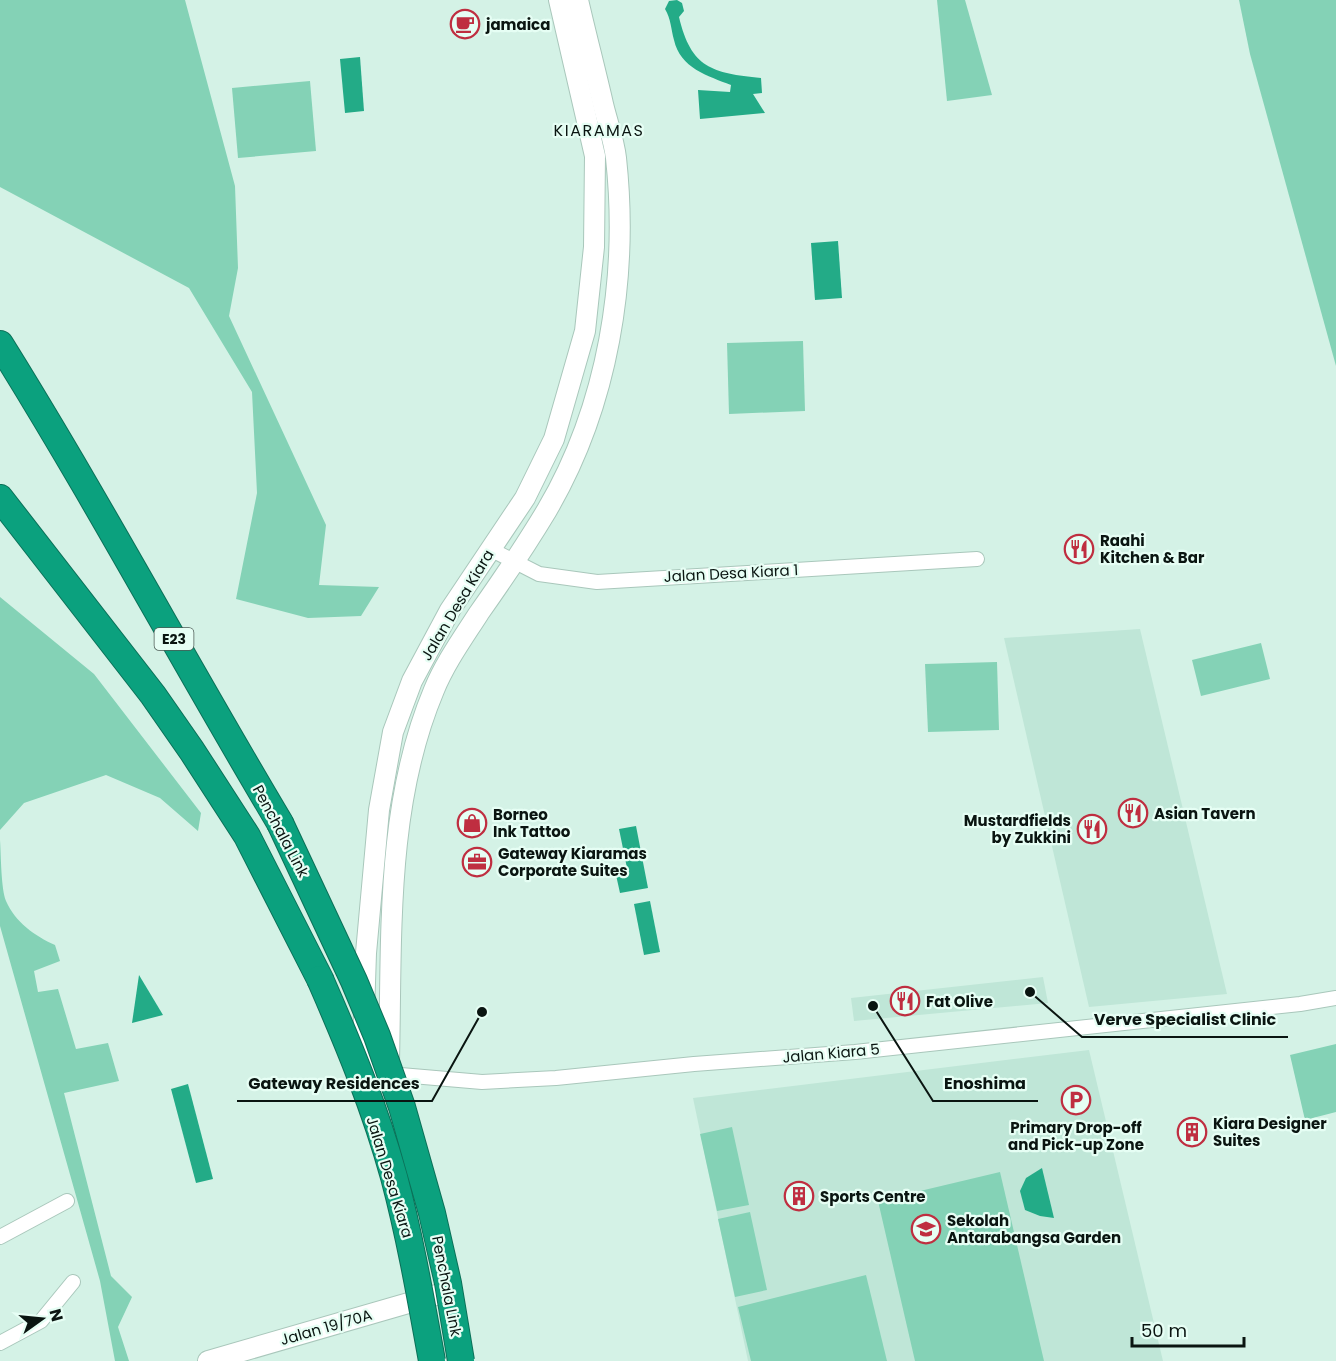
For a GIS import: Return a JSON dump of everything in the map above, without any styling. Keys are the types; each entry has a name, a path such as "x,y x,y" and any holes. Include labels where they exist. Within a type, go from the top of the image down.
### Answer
{"highway":[{"name":"Penchala Link","path":"0,344 68,455 220,723 280,823 354,981 377,1036 402,1107 432,1213 448,1283 461,1361"},
{"path":"0,498 153,695 247,836 320,979 348,1041 394,1178 432,1361"},
{"path":"320,979 356,1087 387,1197 420,1361"}],"main road":[{"name":"Jalan Desa Kiara","path":"455,1361 435,1295 377,1138 361,1068 366,953 378,822 393,732 412,681 450,610 525,498 554,439 585,332 594,247 595,156 559,0"},
{"name":"Jalan Desa Kiara","path":"439,1361 435,1295 389,1074 396,856 402,802 414,750 438,681 465,634 548,509 578,451 605,363 617,291 620,211 615,155 578,0"},
{"name":"Jalan 19/70A","path":"210,1361 435,1295"}],"street":[{"name":"Jalan Desa Kiara 1","path":"490,549 539,574 597,582 977,559"},
{"name":"Jalan Kiara 5","path":"361,1068 389,1074 482,1082 594,1075 694,1064 867,1051 1300,1004 1336,998"},
{"path":"0,1237 67,1201"},
{"path":"0,1343 41,1321 73,1282"}],"shaded area":[{"path":"0,0 185,0 235,186 238,268 229,316 326,525 319,585 379,587 361,616 308,618 236,599 257,493 252,392 189,288 0,187"},
{"path":"677,0 682,3 684,11 679,17 684,34 697,57 706,65 729,74 761,78 762,93 753,94 765,113 700,119 698,90 730,92 731,85 696,70 682,58 677,50 665,9 669,1"},
{"path":"937,0 965,0 992,95 947,101"},
{"path":"1239,0 1336,0 1336,366 1250,54"},
{"path":"360,57 364,111 345,113 340,59"},
{"path":"310,81 316,151 238,158 232,88"},
{"path":"838,241 842,298 815,300 811,243"},
{"path":"803,341 805,411 729,414 727,343"},
{"path":"0,597 94,674 201,813 198,831 160,798 106,775 24,803 0,830"},
{"path":"1140,629 1227,994 1089,1007 1004,638"},
{"path":"1261,643 1270,679 1201,696 1192,660"},
{"path":"997,662 999,730 928,732 925,664"},
{"path":"636,826 648,888 620,893 616,875 628,873 619,829"},
{"path":"0,840 2,880 6,901 26,927 55,945 60,961 34,971 38,992 58,989 76,1049 108,1043 119,1081 64,1093 111,1276 132,1297 118,1327 129,1361 115,1361 100,1281 0,926"},
{"path":"650,901 660,952 644,955 634,904"},
{"path":"139,975 163,1015 132,1023"},
{"path":"1043,977 1048,1003 854,1021 851,998"},
{"path":"1336,1044 1336,1112 1305,1120 1290,1055"},
{"name":"Sekolah Antarabangsa Garden","path":"1089,1050 1163,1361 748,1361 693,1098"},
{"path":"188,1084 213,1179 196,1183 171,1089"},
{"path":"732,1127 749,1205 717,1211 700,1134"},
{"path":"1042,1168 1054,1218 1025,1210 1020,1191 1026,1178"},
{"path":"1000,1172 1044,1361 915,1361 878,1201"},
{"path":"750,1212 767,1290 735,1297 718,1219"},
{"path":"866,1275 887,1361 751,1361 738,1307"}],"place":[{"name":"jamaica","path":"465,24"},
{"name":"Raahi Kitchen & Bar","path":"1079,549"},
{"name":"Asian Tavern","path":"1133,813"},
{"name":"Borneo Ink Tattoo","path":"472,823"},
{"name":"Mustardfields by Zukkini","path":"1092,829"},
{"name":"Gateway Kiaramas Corporate Suites","path":"477,862"},
{"name":"Verve Specialist Clinic","path":"1030,992"},
{"name":"Fat Olive","path":"905,1001"},
{"name":"Enoshima","path":"873,1006"},
{"name":"Gateway Residences","path":"482,1012"},
{"name":"Primary Drop-off and Pick-up Zone","path":"1076,1100"},
{"name":"Kiara Designer Suites","path":"1192,1132"},
{"name":"Sports Centre","path":"799,1196"},
{"name":"Sekolah Antarabangsa Garden","path":"926,1229"}],"district":[{"name":"KIARAMAS","path":"599,130"}]}
